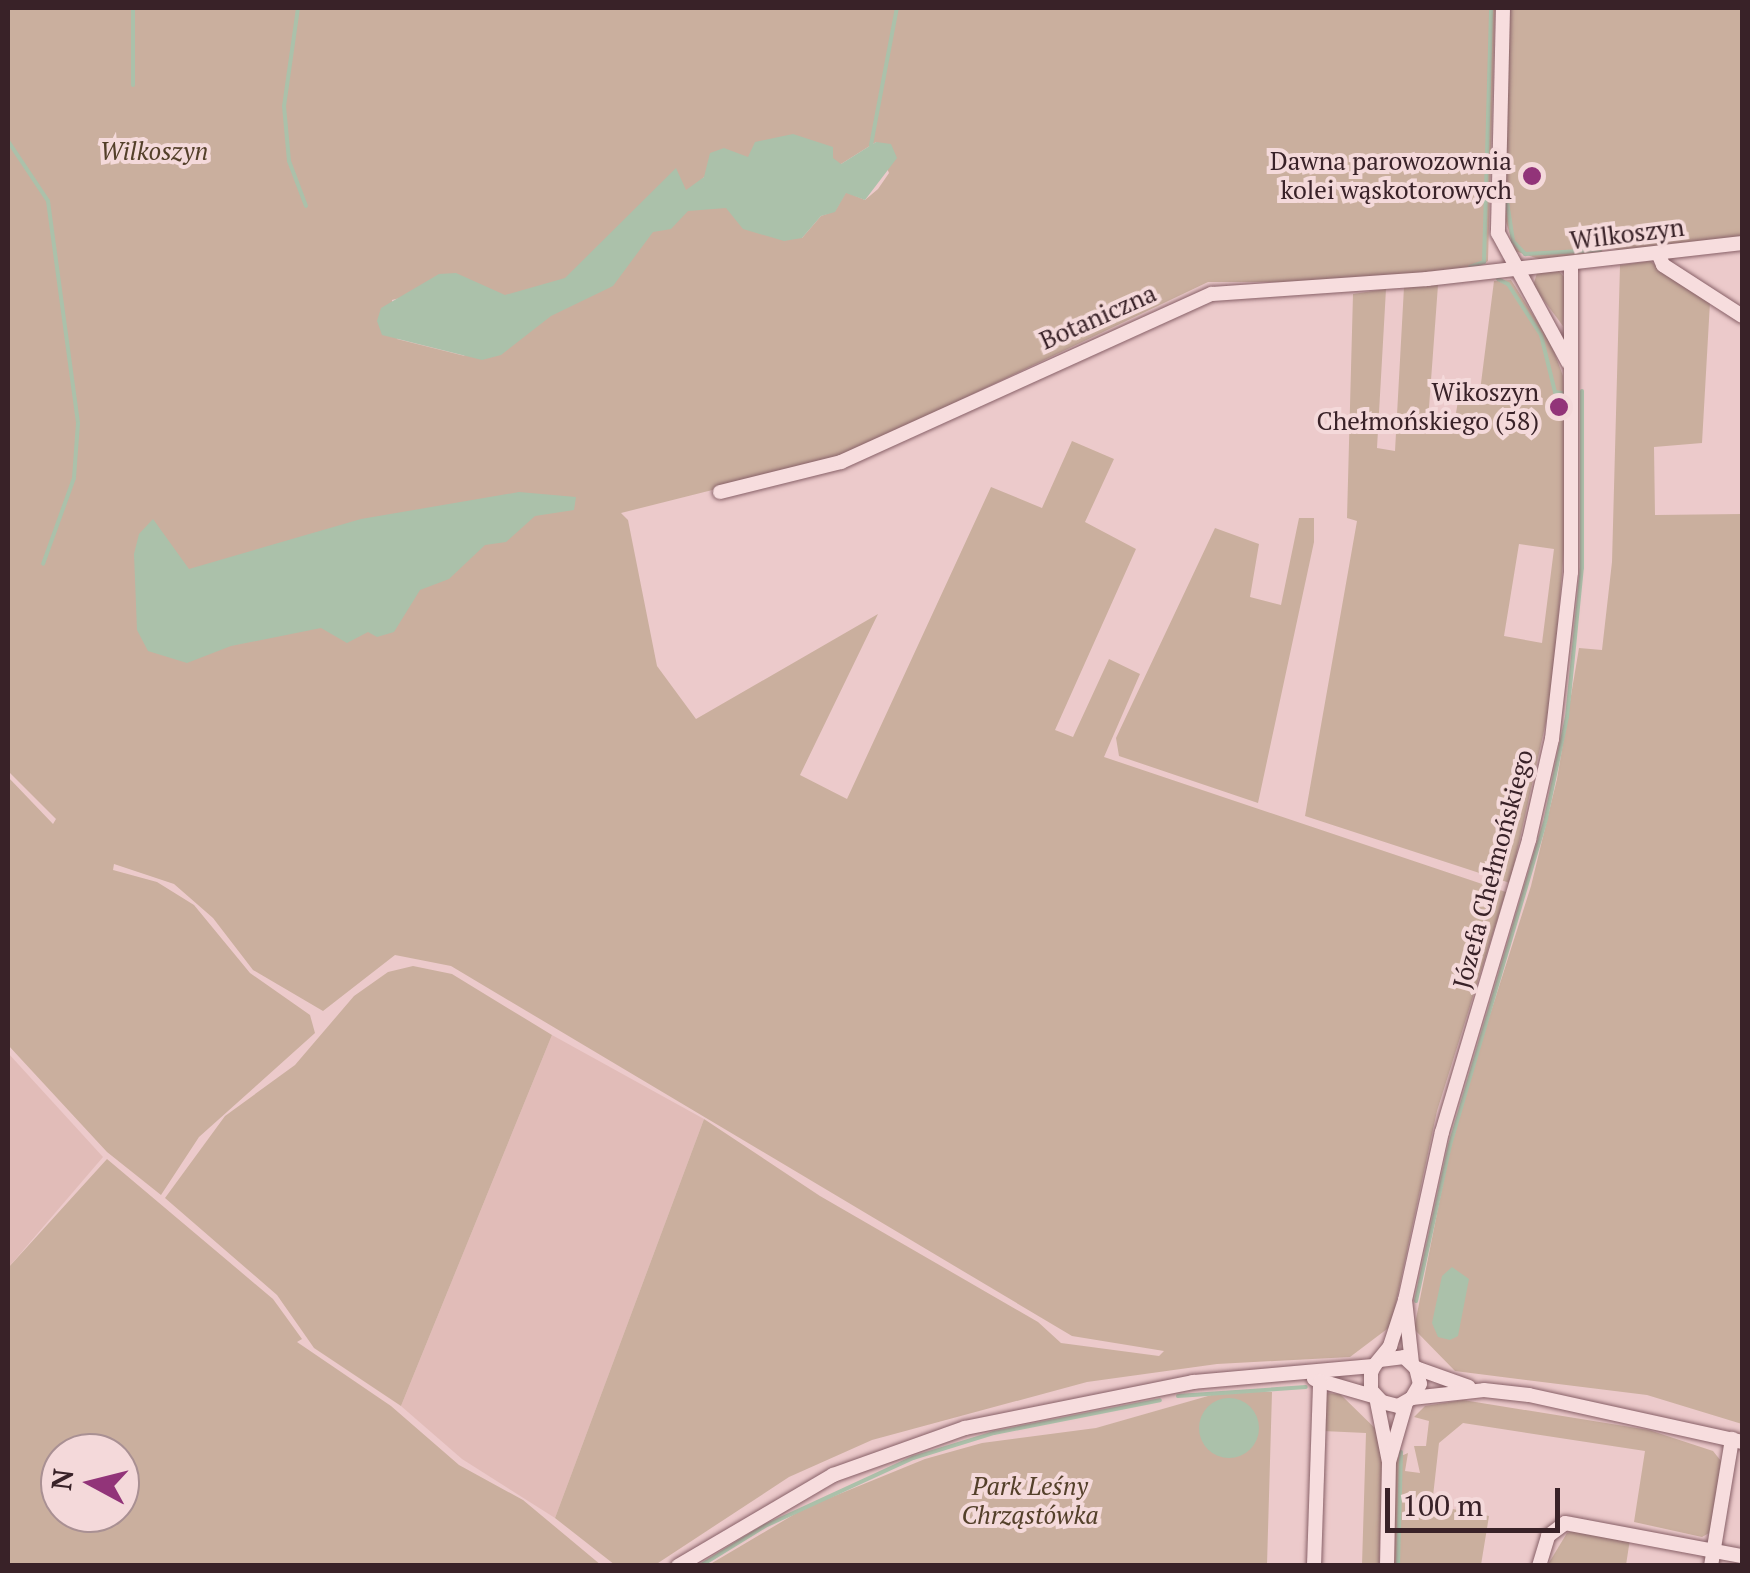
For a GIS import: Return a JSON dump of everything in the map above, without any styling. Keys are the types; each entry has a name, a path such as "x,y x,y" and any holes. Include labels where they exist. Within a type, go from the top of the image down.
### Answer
{"street":[{"name":"Józefa Chełmońskiego","path":"1503,8 1498,233 1564,350 1572,382"},
{"name":"Wilkoszyn","path":"1516,269 1742,244"},
{"path":"1658,253 1663,265 1742,316"},
{"name":"Józefa Chełmońskiego","path":"1377,1363 1405,1300 1442,1132 1529,840 1552,739 1571,572 1572,263"},
{"name":"Botaniczna","path":"720,492 840,462 1212,294 1516,269"},
{"name":"Józefa Chełmońskiego","path":"1405,1300 1414,1365"},
{"path":"678,1566 778,1502 932,1438 1193,1382 1304,1376 1396,1356 1484,1390 1559,1399 1737,1441 1728,1458 1711,1566"},
{"path":"1377,1363 1370,1382 1389,1462 1387,1566"},
{"path":"1389,1462 1409,1401 1420,1384 1414,1365"},
{"path":"1304,1376 1376,1397 1390,1405 1484,1390"},
{"path":"1314,1566 1320,1381"},
{"path":"1539,1566 1548,1536 1565,1523 1742,1556"}],"shaded area":[{"path":"793,134 833,147 833,158 841,164 876,142 891,144 897,158 865,200 846,193 835,212 821,216 802,238 784,241 743,229 726,208 688,211 671,229 653,232 613,286 551,316 501,355 482,360 382,335 377,321 381,308 439,274 456,273 505,295 565,278 676,168 686,190 704,177 710,153 724,148 748,157 755,142"},
{"path":"519,492 576,497 574,510 535,516 506,542 485,545 449,579 420,590 394,632 377,637 368,632 347,643 321,628 231,646 187,663 148,651 137,630 134,554 139,534 153,519 189,569 361,519"},
{"path":"552,1035 704,1119 555,1518 462,1459 401,1406"},
{"path":"8,1053 103,1157 8,1268"},
{"path":"1452,1267 1469,1279 1458,1336 1450,1340 1438,1337 1432,1323 1442,1276"},
{"path":"1229,1398 1250,1407 1259,1428 1250,1449 1229,1458 1208,1449 1199,1428 1208,1407"}],"green space":[{"path":"8,8 1495,8 1488,261 1477,268 1332,282 1208,282 839,458 621,513 628,520 657,666 696,719 878,614 800,775 847,799 991,487 1042,508 1072,441 1114,459 1085,522 1136,549 1055,730 1073,737 1109,659 1140,674 1104,757 1506,892 1437,1111 1391,1326 1350,1357 1217,1364 1087,1382 872,1440 789,1477 655,1565 615,1565 555,1518 704,1119 820,1196 1038,1322 1061,1343 1159,1356 1164,1351 1072,1336 451,966 395,955 323,1011 253,970 213,918 174,884 114,864 113,870 157,882 194,905 250,973 310,1015 315,1033 199,1137 161,1195 107,1152 8,1045 8,777 53,824 56,819 8,771","holes":["876,142 889,173 878,189 865,200 846,192 835,211 821,216 802,238 696,186 704,177 841,164","404,297 465,356 397,339 392,300"]},
{"path":"1508,8 1742,8 1742,237 1622,251 1605,246 1600,254 1542,260 1515,251 1503,212"},
{"path":"1650,261 1710,302 1702,443 1654,447 1655,515 1742,514 1742,1424 1647,1395 1455,1371 1414,1329 1454,1128 1531,886 1557,779 1579,648 1602,650 1612,562 1620,265"},
{"path":"1559,271 1565,278 1563,326 1533,286 1537,273"},
{"path":"1511,280 1551,343 1563,376 1564,402 1557,402 1556,411 1564,412 1565,537 1552,695 1510,883 1305,816 1357,521 1347,518 1353,294 1386,289 1377,448 1395,451 1404,287 1438,285 1428,421 1454,425 1460,389 1480,391 1494,281","holes":["1519,544 1554,549 1542,643 1504,636"]},
{"path":"1299,518 1314,518 1314,542 1258,803 1119,756 1116,738 1215,528 1259,544 1250,597 1281,605"},
{"path":"413,966 452,974 552,1035 401,1406 314,1348 277,1295 165,1198 225,1116 295,1065 354,996 388,972"},
{"path":"107,1159 273,1299 302,1339 297,1342 391,1406 459,1465 523,1500 601,1565 8,1565 8,1268"},
{"name":"Park Leśny Chrząstówka","path":"1222,1392 1272,1392 1267,1565 707,1566 805,1508 925,1459 982,1443 1096,1428"},
{"path":"1324,1393 1340,1394 1384,1437 1379,1565 1362,1565 1366,1433 1323,1431"},
{"path":"1463,1400 1649,1430 1713,1451 1721,1461 1711,1532 1702,1537 1634,1522 1645,1451 1463,1423 1439,1443 1432,1505 1489,1516 1481,1565 1393,1566 1394,1459 1408,1453 1405,1471 1420,1473 1414,1446 1426,1446 1429,1421 1414,1417 1425,1406"},
{"path":"1584,1528 1630,1539 1626,1565 1547,1566 1567,1533"}],"waterway":[{"path":"133,8 133,85"},
{"path":"298,8 284,106 289,161 306,206"},
{"path":"871,145 897,8"},
{"path":"1470,267 1484,262 1491,8"},
{"path":"8,141 48,201 78,423 74,478 43,564"},
{"path":"1506,195 1513,241 1525,254 1600,250"},
{"path":"1498,279 1508,284 1541,335 1555,392 1562,393"},
{"path":"1416,1301 1450,1145 1546,818 1567,717 1582,568 1582,391"},
{"path":"1178,1396 1306,1387"},
{"path":"700,1566 765,1526 913,1458 994,1433 1160,1400"},
{"path":"1398,1566 1401,1452"}],"place":[{"name":"Dawna parowozownia kolei wąskotorowych","path":"1532,176"},
{"name":"Wikoszyn Chełmońskiego (58)","path":"1559,407"}]}
